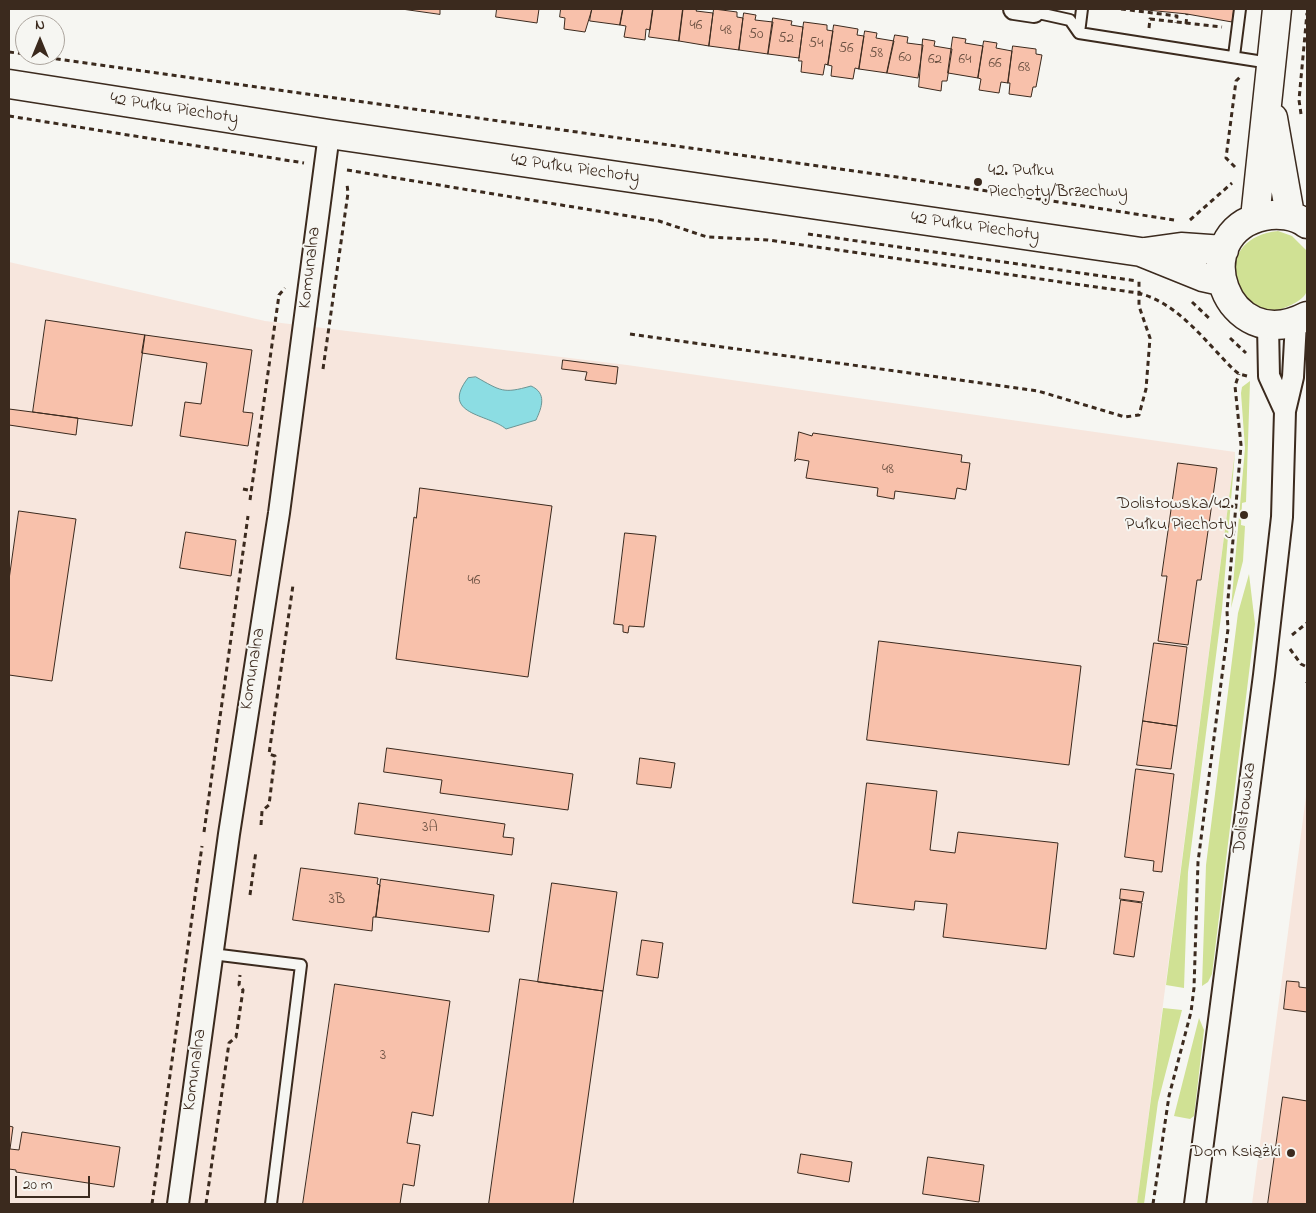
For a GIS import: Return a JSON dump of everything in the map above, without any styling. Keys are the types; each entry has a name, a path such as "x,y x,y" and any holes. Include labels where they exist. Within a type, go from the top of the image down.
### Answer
{"street":[{"path":"1014,9 1034,10"},
{"path":"1255,218 1277,9"},
{"name":"42 Pułku Piechoty","path":"9,84 329,134 1141,252 1203,277 1221,281"},
{"path":"1268,90 1298,220 1272,214 1255,218 1242,225 1231,236 1224,250 1220,265 1221,281 1227,297 1238,310 1251,320 1268,325 1282,325 1302,319"},
{"name":"Komunalna","path":"178,1204 212,954 279,513 329,134"},
{"name":"42 Pułku Piechoty","path":"1141,252 1181,247 1224,250"},
{"name":"Dolistowska","path":"1195,1204 1264,675 1281,526 1285,469 1284,411 1293,377 1302,319"},
{"name":"Dolistowska","path":"1268,325 1269,376 1284,411"}],"lane":[{"path":"1079,33 1082,9"},
{"path":"1234,56 1240,9"},
{"path":"1034,10 1070,20 1079,33 1270,63"},
{"path":"212,954 301,964 271,1204"}],"path":[{"path":"1121,9 1177,16 1176,23"},
{"path":"1302,118 1299,100 1307,13"},
{"path":"1186,24 1187,14"},
{"path":"1149,30 1150,19 1225,28"},
{"path":"65,60 897,176 1179,222"},
{"path":"1237,169 1226,158 1236,81 1244,76"},
{"path":"9,116 307,163"},
{"path":"342,170 659,221 707,236 768,240 1156,297 1172,307 1239,374 1254,376"},
{"path":"1186,224 1236,180"},
{"path":"808,234 1148,282"},
{"path":"630,334 1038,391 1125,417 1139,415 1146,388 1150,338 1139,306 1138,281 1141,252"},
{"path":"250,500 279,294 291,280"},
{"path":"1153,1204 1168,1096 1191,1012 1194,988 1198,862 1228,629 1227,611 1241,445 1236,386 1239,374"},
{"path":"243,489 252,491"},
{"path":"152,1204 248,516"},
{"path":"1288,638 1307,623"},
{"path":"1289,644 1294,656 1307,666"},
{"path":"250,894 256,852"},
{"path":"206,1204 229,1043 236,1036 242,990 239,985 242,958"}],"shaded area":[{"path":"9,262 265,321 627,365 1235,452 1137,1204 9,1204"},
{"path":"1307,789 1307,1204 1252,1204"}],"green space":[{"path":"1278,231 1292,236 1307,251 1308,285 1305,295 1301,299 1291,305 1272,310 1256,306 1244,296 1236,281 1235,265 1241,250 1255,238"},
{"path":"1250,381 1246,502 1242,503 1241,525 1245,526 1243,561 1231,608 1245,448 1241,393 1242,387"},
{"path":"1235,452 1222,609 1188,872 1184,988 1166,985"},
{"path":"1249,574 1255,624 1212,974 1208,982 1202,986 1206,865 1238,613"},
{"path":"1163,1008 1182,1010 1158,1102 1144,1204 1137,1204"},
{"path":"1199,1018 1204,1030 1194,1116 1190,1119 1174,1116"}],"water":[{"path":"476,377 502,390 514,390 531,386 536,389 542,401 536,420 506,429 470,412 459,399 461,390 468,378"}],"building":[{"path":"402,9 440,9 440,14"},
{"path":"497,9 539,9 537,23 496,17"},
{"path":"561,9 592,9 585,32 564,29 565,18 560,17"},
{"path":"592,9 623,9 620,25 590,21"},
{"path":"623,9 653,9 650,30 646,29 645,40 624,37 626,26 620,25"},
{"path":"653,9 683,9 679,41 649,37"},
{"path":"683,9 697,9 696,11 713,13 709,46 679,41"},
{"path":"714,9 737,12 737,17 743,18 739,50 709,46"},
{"path":"1137,9 1234,9 1232,22 1187,14"},
{"path":"744,13 756,15 755,20 773,22 768,54 739,50"},
{"path":"773,18 792,21 791,25 803,27 799,58 768,54"},
{"path":"804,22 827,25 827,30 833,31 828,65 825,64 823,75 801,72 802,61 799,61"},
{"path":"834,25 858,29 857,35 864,36 859,69 855,68 853,79 831,76 832,66 828,65"},
{"path":"865,31 877,33 876,38 894,41 887,73 859,69"},
{"path":"895,35 908,37 907,43 923,45 918,78 887,73"},
{"path":"953,37 966,39 965,43 983,46 978,78 948,73"},
{"path":"923,39 935,41 934,46 952,49 947,81 942,81 941,91 919,87"},
{"path":"984,41 997,43 996,48 1012,51 1008,83 1001,82 999,93 979,90 981,79 978,78"},
{"path":"1013,46 1036,49 1036,54 1042,55 1036,87 1033,87 1031,97 1009,94 1010,83 1008,83"},
{"path":"46,320 145,335 132,426 33,412"},
{"path":"145,335 252,350 243,412 253,413 248,446 180,436 185,402 201,404 207,363 142,353"},
{"path":"563,360 618,367 616,384 585,380 587,372 562,369"},
{"path":"9,409 78,418 76,435 9,425"},
{"path":"799,432 812,436 813,433 962,455 961,462 970,463 966,490 957,488 955,499 895,491 894,499 877,496 878,488 806,478 809,461 797,459 795,461"},
{"path":"1178,463 1217,468 1201,580 1197,580 1188,645 1158,641 1167,576 1162,576"},
{"path":"420,488 552,506 528,677 396,659 414,517 416,518"},
{"path":"19,511 76,519 52,681 9,675 9,580"},
{"path":"186,532 236,540 231,576 180,568"},
{"path":"625,533 656,536 644,627 629,626 628,633 623,632 623,625 614,624"},
{"path":"879,641 1081,666 1069,765 867,740"},
{"path":"1154,643 1187,647 1177,726 1143,721"},
{"path":"1143,721 1177,726 1171,769 1137,765"},
{"path":"387,748 573,774 568,810 440,793 442,780 384,772"},
{"path":"640,758 675,763 671,788 637,784"},
{"path":"1136,769 1174,774 1162,872 1153,871 1154,861 1125,857"},
{"path":"867,783 937,791 930,850 955,853 958,832 1058,843 1046,949 943,937 947,904 915,901 914,910 853,903"},
{"path":"359,803 505,824 503,837 514,838 512,855 355,834"},
{"path":"301,868 378,878 377,884 380,885 376,917 373,917 372,931 293,920"},
{"path":"381,879 494,895 489,932 376,917"},
{"path":"552,883 617,892 603,991 538,982"},
{"path":"1121,889 1144,892 1142,902 1120,899"},
{"path":"1121,900 1142,903 1134,957 1114,954"},
{"path":"642,940 663,943 658,978 637,975"},
{"path":"520,979 603,991 573,1204 489,1204"},
{"path":"1287,981 1299,982 1299,987 1307,988 1307,1012 1284,1009"},
{"path":"335,984 450,1001 433,1116 412,1112 407,1143 420,1145 414,1186 403,1184 400,1204 303,1204"},
{"name":"Dom Książki","path":"1283,1097 1307,1101 1307,1204 1268,1204"},
{"path":"9,1126 13,1127 10,1149 19,1150 22,1132 120,1147 114,1187 16,1172 16,1170 9,1169"},
{"path":"801,1154 852,1162 849,1182 798,1173"},
{"path":"928,1157 984,1165 979,1202 923,1194"}],"place":[{"name":"42. Pułku Piechoty/Brzechwy","path":"978,182"},
{"name":"Dolistowska/42. Pułku Piechoty","path":"1244,515"},
{"name":"Dom Książki","path":"1291,1153"}]}
